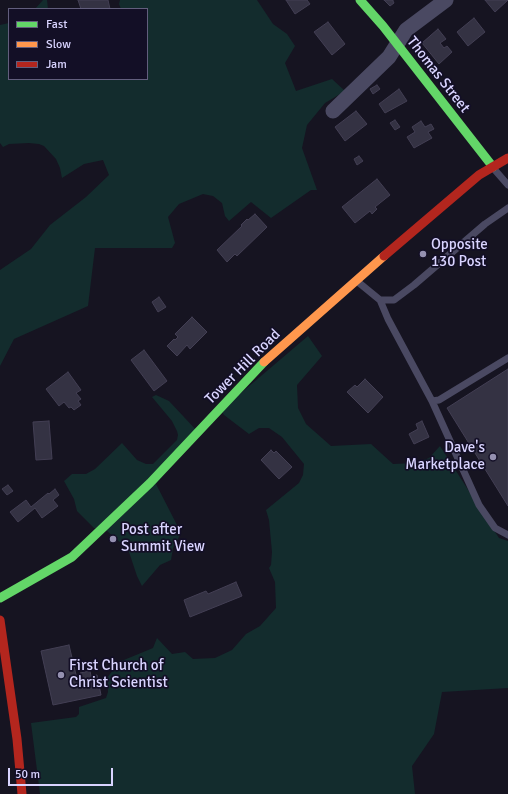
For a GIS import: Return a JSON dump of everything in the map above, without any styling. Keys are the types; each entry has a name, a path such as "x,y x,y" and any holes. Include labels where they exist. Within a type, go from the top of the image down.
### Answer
{"main road":[{"name":"Thomas Street","path":"360,0 493,167"},
{"name":"Tower Hill Road","path":"0,598 72,557 150,483 265,362 479,175 508,158"},
{"path":"0,620 17,740 22,794"}],"street":[{"path":"333,111 389,57 406,30 446,0"}],"lane":[{"path":"493,167 508,185"},
{"path":"380,300 394,300 414,285 485,224 508,208"},
{"path":"356,281 380,300 432,401 479,505 495,528 508,535"},
{"path":"432,401 439,400 508,358"}],"green space":[{"path":"43,0 47,0 48,8 36,8"},
{"path":"120,0 257,0 273,24 287,34 295,46 285,63 296,91 332,79 345,91 325,103 307,125 302,148 317,190 311,190 271,218 251,202 229,221 225,216 222,203 213,196 203,194 179,204 168,217 175,243 172,248 95,248 88,306 14,339 0,366 0,270 31,249 50,225 86,197 109,175 103,160 84,164 62,178 56,159 44,146 29,143 9,144 3,147 0,143 0,25 8,23 8,80 148,80 148,8 121,8 119,4"},
{"path":"308,336 322,356 297,385 298,408 306,424 331,446 371,444 393,464 416,463 429,458 440,446 499,538 508,541 508,688 442,692 434,734 412,766 415,794 40,794 31,723 76,717 79,714 79,707 106,698 108,692 107,678 119,662 153,648 157,638 172,654 185,652 193,659 215,658 232,650 246,634 260,626 276,608 275,582 269,568 271,565 272,552 269,520 266,510 299,483 303,475 304,464 282,437 269,428 259,428 249,434 224,415 221,410"},
{"path":"156,395 169,401 198,432 156,484 177,525 180,535 173,548 171,560 160,565 142,586 128,549 107,531 94,528 77,511 74,499 64,481 72,474 86,474 95,469 122,443 137,460 146,464 153,464 177,440 178,435 172,421 152,397"}],"building":[{"path":"78,0 108,0 110,8 81,8"},
{"path":"286,0 307,0 310,4 295,14"},
{"path":"384,0 393,0 394,3 390,6"},
{"path":"485,0 508,0 495,12"},
{"path":"474,18 485,32 468,46 457,32"},
{"path":"328,22 345,44 332,55 314,32"},
{"path":"438,29 446,39 440,43 444,48 447,46 452,52 439,64 422,43"},
{"path":"377,85 380,89 373,94 370,89"},
{"path":"399,89 407,101 385,113 379,104"},
{"path":"356,111 367,124 345,141 335,127"},
{"path":"395,120 400,127 395,130 390,123"},
{"path":"421,121 425,127 431,124 434,129 428,132 432,138 414,148 407,137 415,132 412,127"},
{"path":"359,156 363,161 357,165 354,159"},
{"path":"377,179 390,195 375,207 377,209 372,214 370,211 355,223 342,207"},
{"path":"255,214 267,227 237,256 235,254 227,262 217,250 242,226 241,225 247,219 248,220"},
{"path":"159,297 166,307 158,312 152,302"},
{"path":"192,317 207,332 190,349 187,345 177,356 167,346 178,337 175,334"},
{"path":"144,350 167,381 154,391 131,360"},
{"name":"Dave's Marketplace","path":"508,369 508,506 447,408"},
{"path":"68,372 81,390 76,393 81,399 78,401 81,405 74,410 71,407 69,408 64,402 59,406 46,389"},
{"path":"365,379 383,397 368,413 347,392 355,385 357,387"},
{"path":"49,421 52,459 36,460 33,422"},
{"path":"422,421 429,437 414,444 409,434 418,429 416,424"},
{"path":"271,450 274,453 276,451 292,467 279,479 261,460"},
{"path":"8,485 13,491 7,495 2,489"},
{"path":"55,489 59,495 53,500 58,506 42,518 35,508 18,522 10,512 26,500 31,507"},
{"path":"236,582 242,596 190,617 184,600 206,591 208,594"},
{"name":"First Church of Christ Scientist","path":"69,645 77,679 82,678 80,673 90,671 91,676 97,675 101,695 53,705 41,651"}],"traffic: fast":[{"path":"360,0 383,26 493,167"},
{"path":"0,598 72,557 150,483 264,362"}],"traffic: slow":[{"path":"264,362 384,256"}],"traffic: jam":[{"path":"384,256 479,175 508,158"},
{"path":"0,620 17,739 22,794"}],"place":[{"name":"Opposite 130 Post","path":"423,254"},
{"name":"Dave's Marketplace","path":"493,457"},
{"name":"Post after Summit View","path":"113,539"},
{"name":"First Church of Christ Scientist","path":"61,675"}]}
